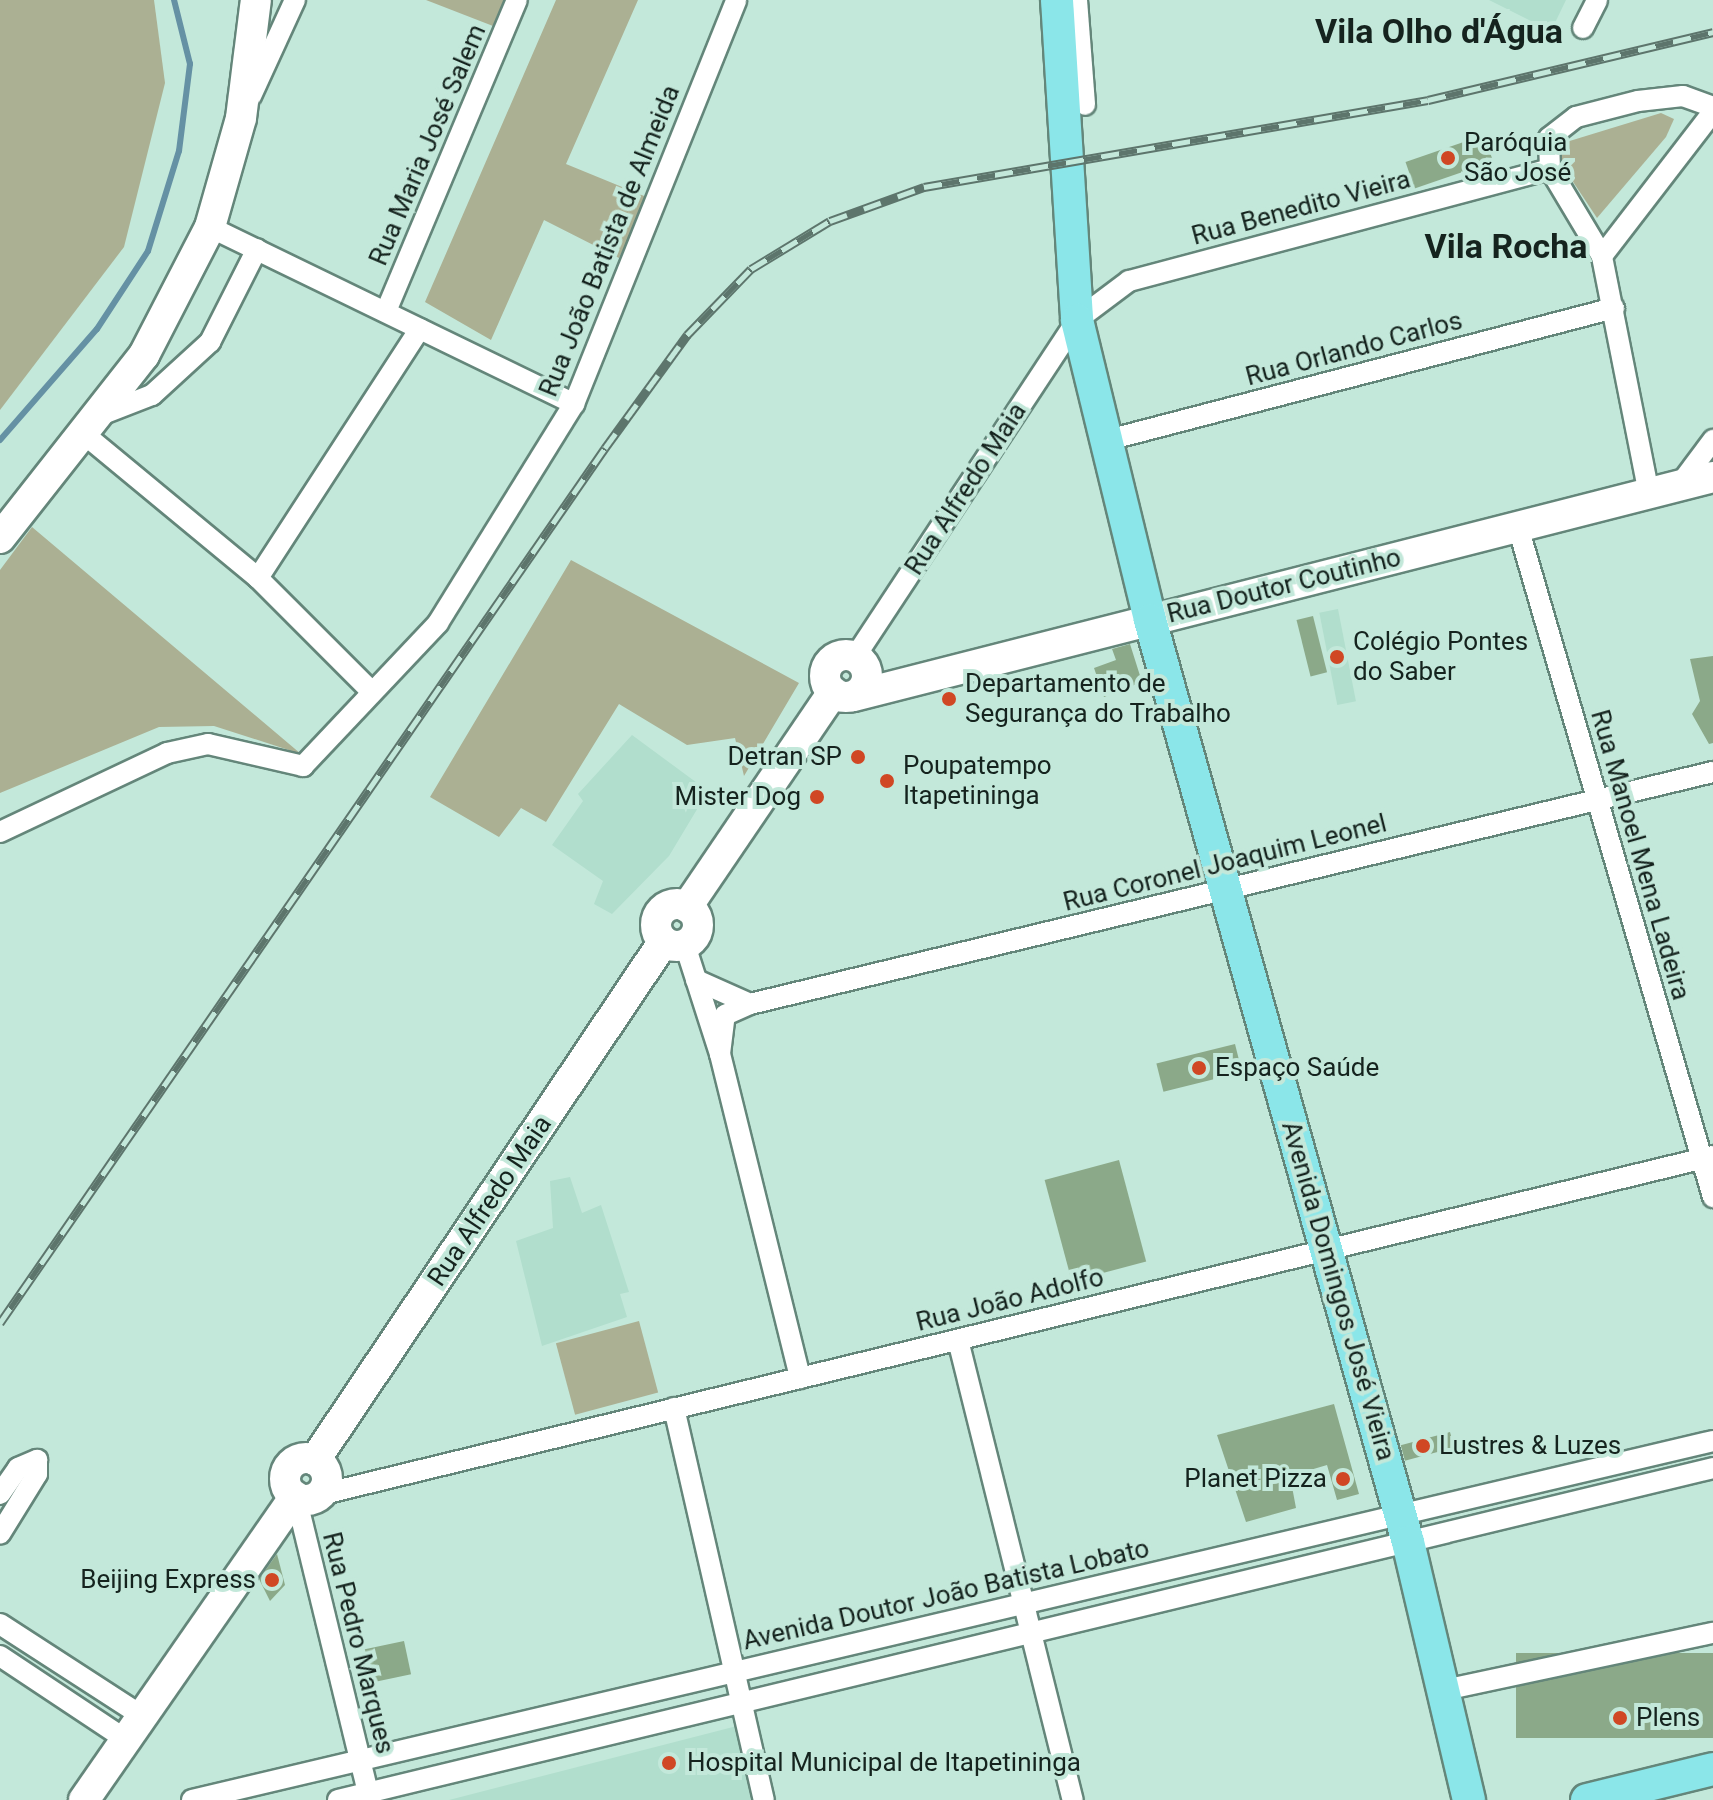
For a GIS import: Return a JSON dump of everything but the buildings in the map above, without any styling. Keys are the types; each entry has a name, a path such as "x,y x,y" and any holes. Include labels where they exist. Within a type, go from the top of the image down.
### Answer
{"main road":[{"path":"239,125 244,0"},
{"path":"0,538 144,355 210,227 239,125 256,0"},
{"name":"Avenida Domingos José Vieira","path":"1057,0 1077,320 1150,620 1404,1528 1469,1800"},
{"name":"Rua Doutor Coutinho","path":"843,694 1150,620 1713,477"},
{"path":"674,943 658,914 674,904 687,907 843,694 828,666 855,657"},
{"name":"Rua Alfredo Maia","path":"303,1496 327,1473 315,1460 674,943"},
{"path":"84,1800 303,1496"},
{"path":"1587,1800 1713,1769"}],"street":[{"path":"239,125 295,0"},
{"name":"Rua Maria José Salem","path":"387,309 517,0"},
{"name":"Rua João Batista de Almeida","path":"0,832 167,753 208,744 303,766 438,623 574,404 736,0"},
{"path":"1077,0 1085,105"},
{"path":"1583,28 1597,0"},
{"path":"1602,256 1713,109 1683,96 1576,117 1549,138 1550,169 1602,256 1649,494"},
{"name":"Rua Benedito Vieira","path":"1077,320 1129,281 1550,169"},
{"path":"210,227 387,309 420,329 574,404"},
{"path":"257,249 210,342 152,395 91,425 258,578 372,692"},
{"name":"Rua Orlando Carlos","path":"1108,440 1614,308"},
{"name":"Rua Alfredo Maia","path":"855,657 1077,320"},
{"path":"258,578 420,329"},
{"path":"1678,487 1713,440"},
{"name":"Rua Manoel Mena Ladeira","path":"1518,527 1597,800 1708,1158 1713,1197"},
{"name":"Rua Coronel Joaquim Leonel","path":"750,1004 1713,772"},
{"path":"674,943 696,980 720,1054 800,1378"},
{"path":"696,980 750,1004"},
{"path":"720,1054 725,1015 750,1004"},
{"name":"Rua João Adolfo","path":"303,1496 1708,1158"},
{"path":"958,1340 1034,1634 1073,1800"},
{"path":"674,1408 764,1800"},
{"name":"Avenida Doutor João Batista Lobato","path":"338,1800 369,1796 1034,1634 1713,1441"},
{"path":"0,1494 18,1468 37,1460 37,1474 0,1534"},
{"name":"Avenida Doutor João Batista Lobato","path":"192,1800 1025,1603 1713,1468"},
{"name":"Rua Pedro Marques","path":"303,1496 369,1796"},
{"path":"0,1624 134,1728"},
{"path":"1444,1690 1713,1633"},
{"path":"0,1656 134,1728"}],"shaded area":[{"path":"0,0 154,0 165,83 124,247 0,410"},
{"path":"426,0 504,0 493,26"},
{"path":"556,0 638,0 566,164 649,198 619,258 544,220 491,340 425,302"},
{"path":"1489,0 1566,0 1551,31"},
{"path":"1661,113 1674,119 1666,137 1597,218 1550,147"},
{"path":"32,527 301,754 214,726 159,727 0,793 0,570"},
{"path":"571,560 799,683 744,776 735,738 687,745 619,704 546,822 521,808 499,837 430,797"},
{"name":"Colégio Pontes do Saber","path":"1338,609 1356,701 1337,705 1319,613"},
{"path":"632,735 708,791 669,856 612,914 594,904 603,881 552,845 583,801 578,794"},
{"path":"570,1177 582,1213 601,1205 629,1292 620,1294 627,1317 542,1346 516,1241 553,1228 550,1181"},
{"path":"639,1321 658,1392 575,1415 556,1343"},
{"name":"Hospital Municipal de Itapetininga","path":"737,1726 753,1800 449,1800"}],"waterway":[{"path":"0,440 97,329 148,251 179,151 190,64 174,0"}],"railway":[{"path":"0,1323 605,448 687,335 751,269 830,221 924,187 1428,100 1713,32"}],"place":[{"name":"Paróquia São José","path":"1448,158"},
{"name":"Colégio Pontes do Saber","path":"1337,657"},
{"name":"Departamento de Segurança do Trabalho","path":"949,699"},
{"name":"Detran SP","path":"858,757"},
{"name":"Poupatempo Itapetininga","path":"887,781"},
{"name":"Mister Dog","path":"817,797"},
{"name":"Espaço Saúde","path":"1199,1068"},
{"name":"Lustres & Luzes","path":"1423,1446"},
{"name":"Planet Pizza","path":"1343,1479"},
{"name":"Beijing Express","path":"272,1580"},
{"name":"Plens","path":"1620,1718"},
{"name":"Hospital Municipal de Itapetininga","path":"669,1763"}],"district":[{"name":"Vila Olho d'Água","path":"1439,32"},
{"name":"Vila Rocha","path":"1506,247"}]}
